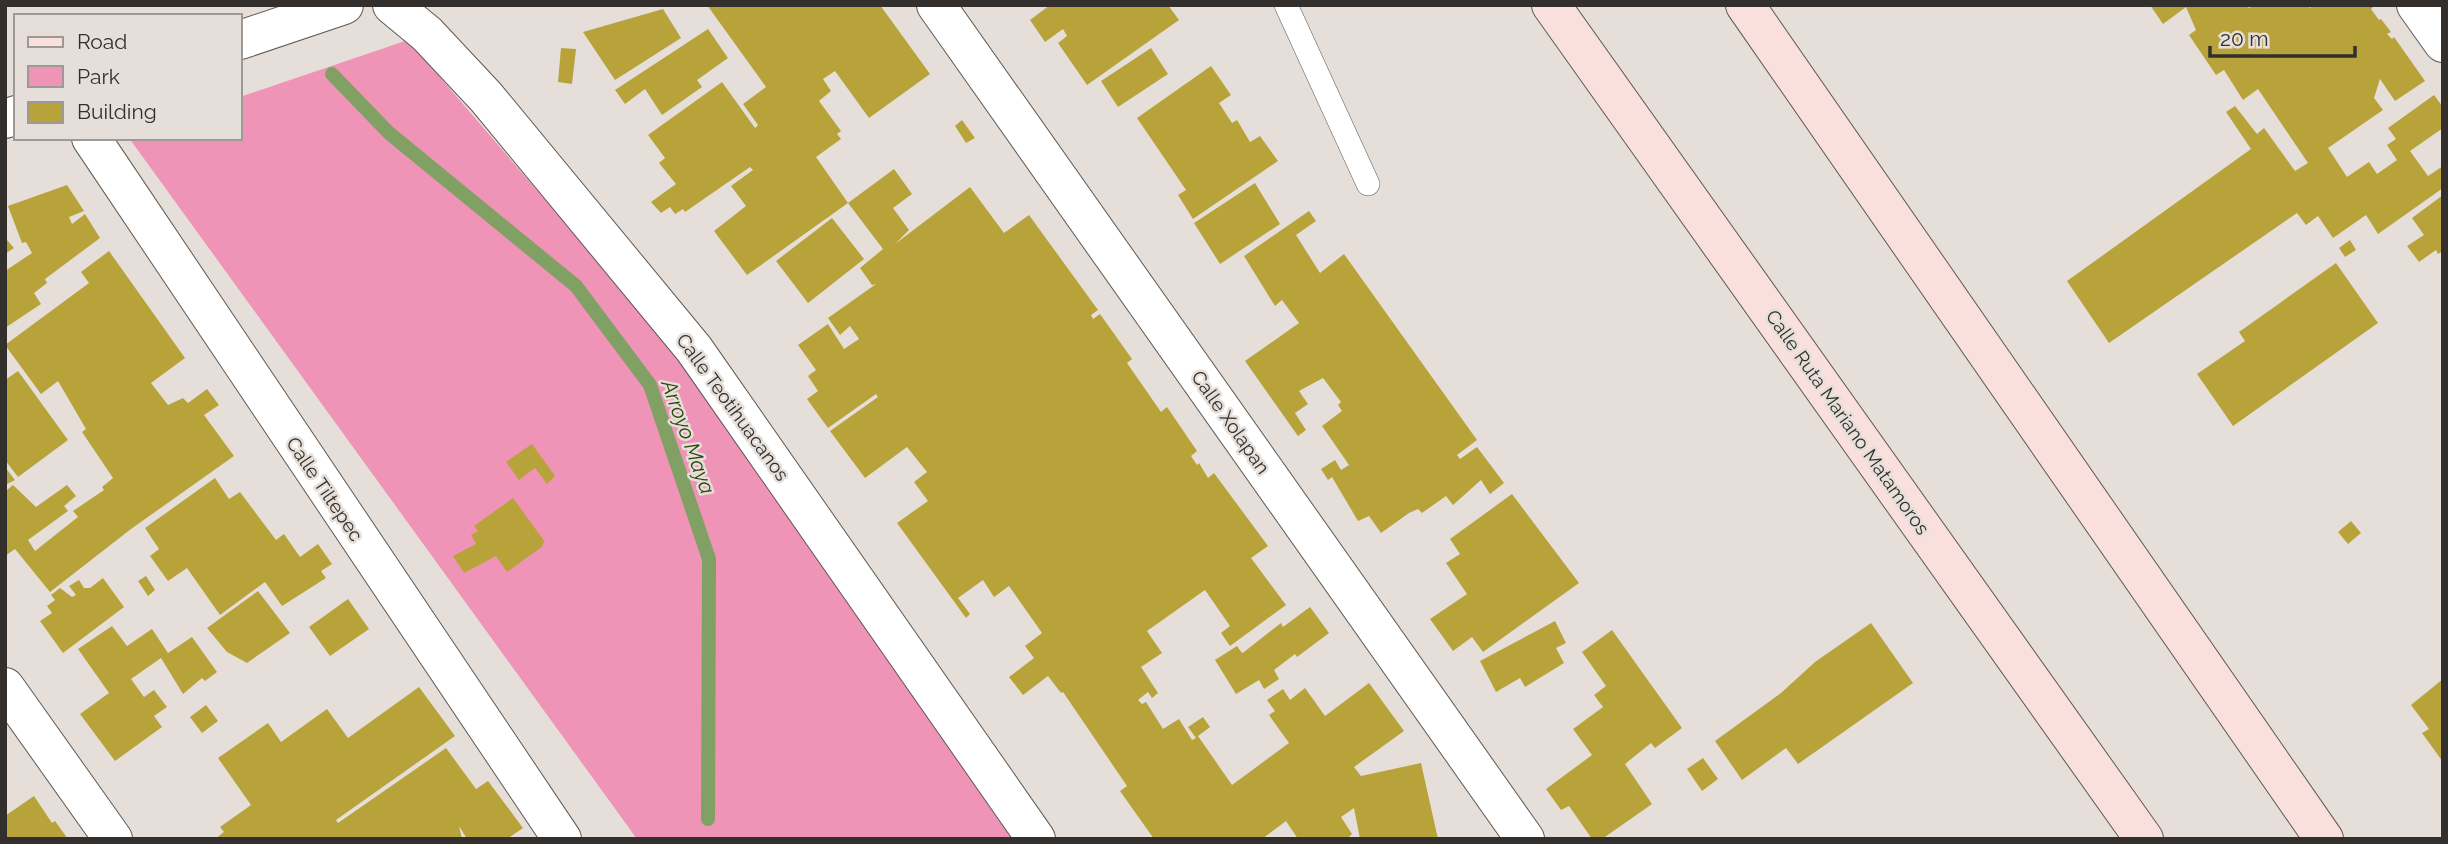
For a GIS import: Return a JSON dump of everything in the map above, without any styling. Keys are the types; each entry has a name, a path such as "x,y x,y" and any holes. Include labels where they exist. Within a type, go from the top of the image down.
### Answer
{"main road":[{"name":"Calle Ruta Mariano Matamoros","path":"1551,5 2144,839"},
{"path":"1745,5 2324,839"}],"street":[{"path":"242,39 344,5"},
{"name":"Calle Teotihuacanos","path":"392,5 426,34 486,97 694,349 1036,839"},
{"name":"Calle Xolapan","path":"936,5 1525,839"},
{"path":"2416,5 2443,43"},
{"name":"Calle Tiltepec","path":"92,140 562,839"},
{"path":"5,687 113,839"}],"lane":[{"path":"1286,5 1368,184"}],"green space":[{"path":"408,40 681,358 1013,839 637,839 130,140 242,140 242,96"}],"building":[{"path":"707,5 880,5 930,74 869,118 835,71 823,79 831,91 819,101 841,131 837,134 841,139 816,157 848,203 747,275 714,231 746,206 731,186 753,170 750,167 685,212 683,209 675,214 670,207 661,213 651,202 676,184 659,163 665,158 648,135 722,82 755,128 758,125 743,104 766,87"},
{"path":"1050,5 1168,5 1179,20 1087,85 1058,43 1067,36 1063,29 1045,42 1030,20"},
{"path":"2150,5 2246,5 2249,8 2254,5 2308,5 2310,8 2314,5 2375,5 2371,9 2391,32 2387,34 2392,39 2394,37 2425,81 2395,101 2380,79 2374,98 2383,110 2328,148 2347,177 2369,162 2377,174 2397,160 2387,145 2396,139 2388,128 2434,95 2443,107 2443,128 2410,151 2428,176 2443,166 2443,188 2378,234 2366,215 2333,238 2318,216 2306,225 2297,213 2109,343 2067,281 2251,149 2226,112 2235,106 2257,134 2264,128 2295,171 2308,163 2258,89 2243,100 2224,70 2216,75 2189,35 2196,30 2186,7 2163,24"},
{"path":"663,9 681,38 615,80 583,32"},
{"path":"708,29 728,58 697,80 702,87 662,115 645,89 625,104 615,90"},
{"path":"561,48 576,49 572,84 558,82"},
{"path":"1151,48 1168,74 1118,107 1101,81"},
{"path":"1211,66 1231,95 1219,103 1232,123 1237,120 1250,142 1260,136 1278,161 1193,219 1178,195 1186,190 1137,118"},
{"path":"962,120 975,138 966,143 955,126"},
{"path":"894,169 912,194 893,208 909,230 895,244 970,187 1004,233 1029,215 1098,310 1091,315 1093,319 1100,314 1132,359 1127,363 1161,412 1167,407 1197,451 1191,456 1197,465 1199,463 1208,478 1214,473 1268,546 1251,558 1286,605 1230,646 1221,633 1230,626 1205,590 1147,631 1162,653 1141,667 1158,693 1152,698 1148,692 1138,700 1142,704 1146,702 1163,729 1179,719 1192,740 1196,738 1188,727 1203,717 1210,727 1198,736 1232,785 1289,743 1269,715 1275,711 1267,700 1283,689 1290,700 1305,688 1325,716 1369,683 1404,731 1354,767 1361,776 1421,763 1438,839 1360,839 1354,808 1341,817 1352,834 1347,839 1298,839 1286,821 1262,839 1154,839 1120,791 1127,786 1063,692 1061,693 1048,676 1023,695 1009,677 1034,658 1025,646 1042,633 1009,586 994,597 983,580 958,598 970,614 966,618 897,523 928,501 914,482 927,472 907,447 865,478 830,431 878,397 876,394 828,428 807,399 818,391 808,376 816,370 798,345 828,324 844,349 859,339 850,326 840,335 828,318 876,284 872,285 860,268 883,249 848,203"},
{"path":"1255,183 1280,224 1220,264 1194,223"},
{"path":"67,185 84,211 69,217 72,224 85,214 100,238 45,279 47,283 34,293 41,304 5,328 5,271 32,253 26,242 22,243 8,206"},
{"path":"2443,195 2443,251 2438,254 2436,250 2419,262 2407,246 2424,235 2412,218"},
{"path":"1309,211 1316,221 1296,235 1320,273 1344,254 1477,440 1457,455 1460,459 1477,447 1504,483 1490,494 1481,480 1453,505 1446,496 1422,513 1418,509 1409,513 1381,533 1369,516 1358,521 1332,477 1328,480 1321,469 1335,460 1341,470 1349,465 1322,426 1342,411 1338,405 1341,402 1323,378 1299,391 1308,404 1295,413 1306,430 1298,436 1245,361 1299,323 1282,300 1275,306 1244,256"},
{"path":"832,218 864,259 808,303 776,261"},
{"path":"2350,240 2356,250 2345,257 2339,248"},
{"path":"5,241 14,248 5,254"},
{"path":"109,251 185,358 151,383 168,405 183,398 188,403 207,389 219,405 204,415 234,456 131,529 50,592 15,549 5,556 5,488 7,490 13,485 36,507 67,485 76,496 64,506 68,511 28,540 35,551 78,517 73,511 104,490 102,487 113,478 82,432 86,429 58,381 41,394 5,345 89,283 81,272"},
{"path":"2336,263 2378,323 2233,426 2197,374 2245,341 2239,332"},
{"path":"18,371 68,440 18,477 5,460 5,380"},
{"path":"532,444 555,476 547,484 535,468 519,480 506,462"},
{"path":"5,467 15,480 5,485"},
{"path":"215,478 229,499 240,492 276,540 284,534 300,557 318,544 332,564 321,571 326,578 282,606 265,582 220,615 187,568 168,581 150,556 159,549 145,528"},
{"path":"1512,494 1579,583 1483,652 1472,637 1453,651 1430,619 1467,594 1446,563 1460,554 1450,539"},
{"path":"513,498 545,542 543,546 507,572 496,556 464,573 453,556 476,544 471,535 478,531 474,526"},
{"path":"2351,521 2361,533 2348,544 2338,532"},
{"path":"146,576 155,590 148,596 138,581"},
{"path":"103,578 124,607 63,653 40,621 52,613 47,606 55,600 51,595 60,588 72,597 76,595 69,586 79,580 84,588 90,588"},
{"path":"258,591 290,633 247,663 227,652 207,628"},
{"path":"348,599 369,629 330,656 309,627"},
{"path":"1310,607 1329,633 1274,670 1279,679 1264,689 1259,680 1236,694 1215,660 1237,646 1244,652 1281,623 1283,627"},
{"path":"1555,621 1566,643 1556,648 1564,663 1525,687 1520,678 1496,692 1480,661"},
{"path":"1871,623 1913,683 1798,764 1786,748 1742,780 1715,741 1781,693 1815,662"},
{"path":"112,626 127,646 152,629 168,653 192,637 217,672 205,681 202,678 183,694 161,658 131,679 144,697 154,690 167,707 154,716 162,727 115,761 80,714 109,693 78,649"},
{"path":"1612,630 1682,728 1655,748 1651,743 1625,764 1652,804 1602,839 1592,839 1569,806 1561,810 1546,789 1592,755 1573,729 1603,707 1594,695 1606,686 1582,652"},
{"path":"2443,679 2443,762 2422,733 2429,729 2411,705"},
{"path":"419,687 455,736 336,820 338,823 446,748 476,789 488,781 523,828 507,839 467,839 459,826 462,839 215,839 224,832 220,827 251,805 218,758 268,723 281,742 327,709 348,738"},
{"path":"206,705 218,721 202,733 190,717"},
{"path":"1703,758 1718,779 1702,791 1687,769"},
{"path":"34,796 52,823 55,821 68,839 5,839 5,816"}],"waterway":[{"name":"Arroyo Maya","path":"332,74 389,133 576,286 650,385 709,559 708,819"}]}
